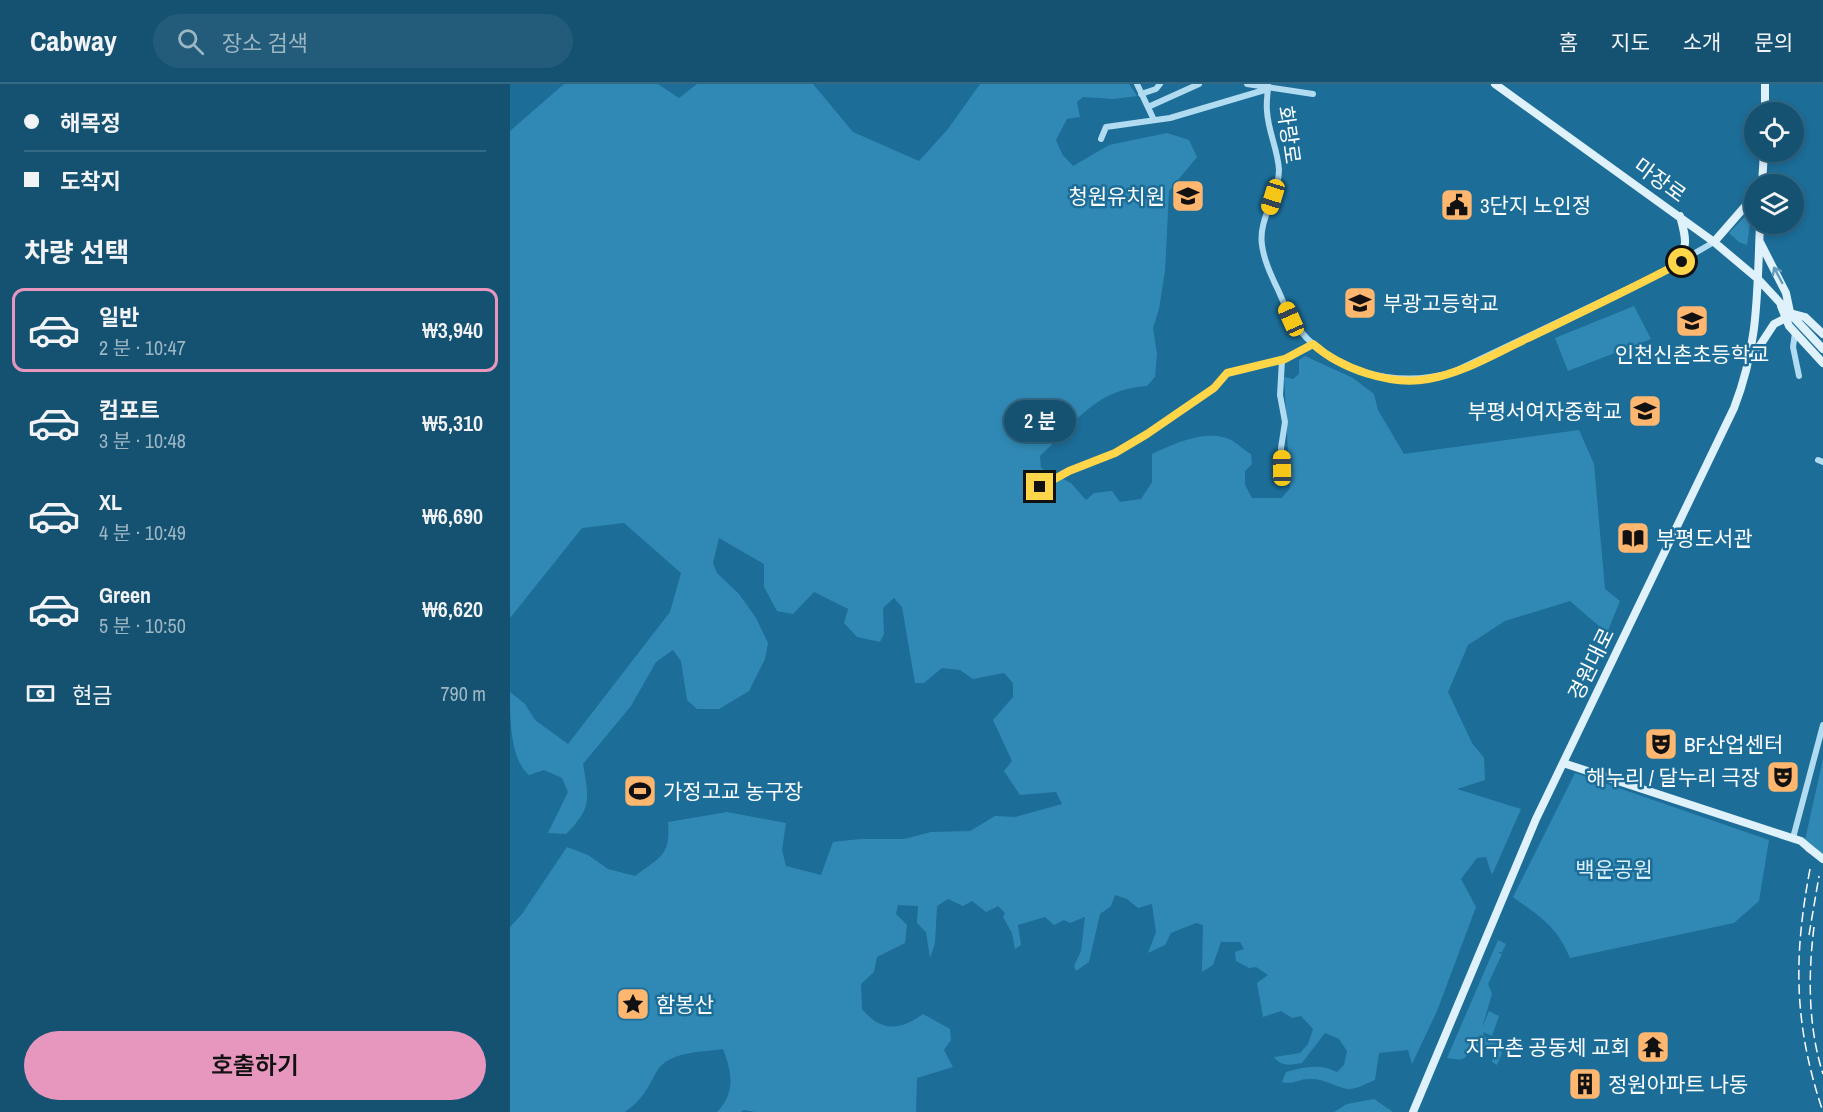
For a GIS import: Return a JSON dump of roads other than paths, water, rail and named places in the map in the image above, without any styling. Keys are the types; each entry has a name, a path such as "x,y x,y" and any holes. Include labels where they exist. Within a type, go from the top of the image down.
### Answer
{"main road":[{"name":"마장로","path":"1495,84 1714,242 1758,279 1823,349"},
{"path":"1765,84 1765,102"},
{"path":"1714,242 1744,208"},
{"path":"1671,268 1684,253 1686,245 1680,216"},
{"name":"경원대로","path":"1413,1112 1536,819 1734,408 1751,359 1758,314 1759,234"},
{"path":"1759,240 1786,293 1792,329 1823,363"},
{"path":"1751,359 1774,324 1789,315 1805,316 1823,334"},
{"path":"1751,359 1777,328 1792,329"},
{"path":"1563,763 1793,838 1823,859"}],"street":[{"path":"1137,84 1154,120"},
{"path":"1142,94 1156,89 1160,84"},
{"path":"1148,107 1199,84"},
{"path":"1247,84 1313,94"},
{"path":"1101,139 1106,127 1210,108 1229,98 1268,86"},
{"name":"화랑로","path":"1268,86 1267,113 1279,168 1262,243 1274,280 1291,319 1313,344 1334,359 1374,376 1404,380 1427,379 1471,365 1671,268 1714,242"},
{"path":"1792,329 1793,348 1799,376"},
{"path":"1040,487 1069,471 1115,453 1147,434 1214,388 1227,373 1282,360 1313,344"},
{"path":"1282,360 1280,395 1285,422 1281,448 1285,477"},
{"path":"1793,838 1823,725"}],"railway":[{"path":"1810,869 1801,933 1799,992 1806,1050 1823,1112"},
{"path":"1809,935 1819,876"},
{"path":"1814,927 1811,964 1812,1019 1823,1074"}],"place":[{"name":"청원유치원","path":"1188,196"},
{"name":"3단지 노인정","path":"1457,205"},
{"name":"부광고등학교","path":"1360,303"},
{"name":"인천신촌초등학교","path":"1692,321"},
{"name":"부평서여자중학교","path":"1645,411"},
{"name":"부평도서관","path":"1633,538"},
{"name":"BF산업센터","path":"1661,744"},
{"name":"해누리 / 달누리 극장","path":"1783,777"},
{"name":"가정고교 농구장","path":"640,791"},
{"name":"함봉산","path":"633,1004"},
{"name":"지구촌 공동체 교회","path":"1653,1047"},
{"name":"정원아파트 나동","path":"1585,1084"}],"park label":[{"name":"백운공원","path":"1614,869"}]}
